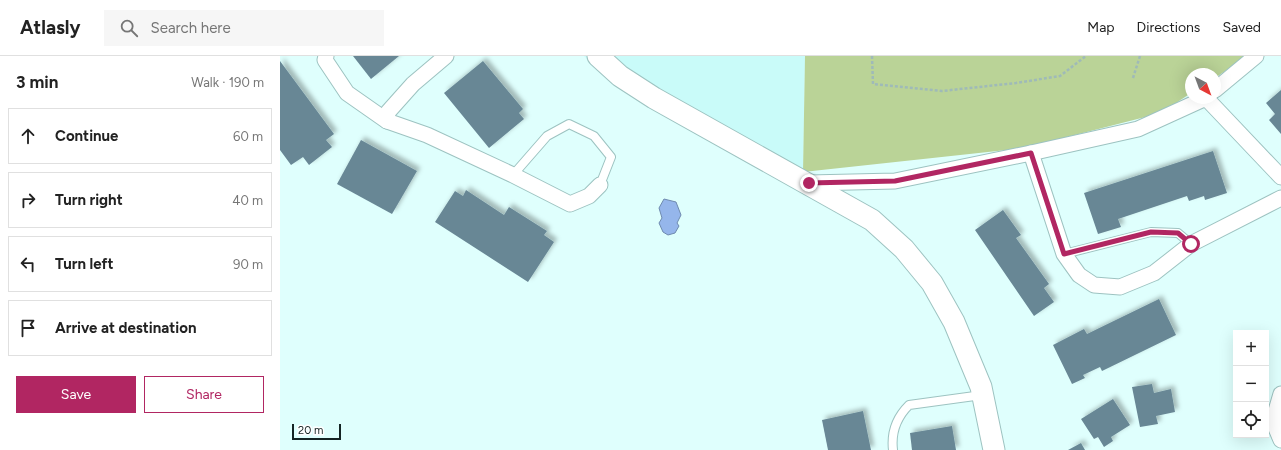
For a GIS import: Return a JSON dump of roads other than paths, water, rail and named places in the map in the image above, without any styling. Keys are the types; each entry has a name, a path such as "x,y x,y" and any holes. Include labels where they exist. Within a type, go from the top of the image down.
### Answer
{"main road":[{"path":"598,56 620,76 654,98 809,183 872,220 904,249 927,277 954,322 983,394 994,450"}],"street":[{"path":"326,56 326,60 347,93 387,121 427,135 513,175 570,204 589,196 600,185"},
{"path":"387,121 388,112 413,84 446,56"},
{"path":"1221,85 1256,56"},
{"path":"809,183 895,181 1138,129 1193,104"},
{"path":"1212,104 1281,177"},
{"path":"1031,153 1064,254 1079,275 1094,285 1120,287 1154,273 1191,244 1281,198"},
{"path":"1281,394 1273,421 1281,440"}],"lane":[{"path":"513,175 547,136 569,124 594,136 611,157 600,185"},
{"path":"1064,254 1151,232 1178,233 1191,244"},
{"path":"893,450 892,439 894,432 901,413 909,405 983,394"}],"water":[{"path":"664,199 676,202 681,215 677,223 679,226 675,233 668,235 663,232 659,223 662,218 659,208"}]}
